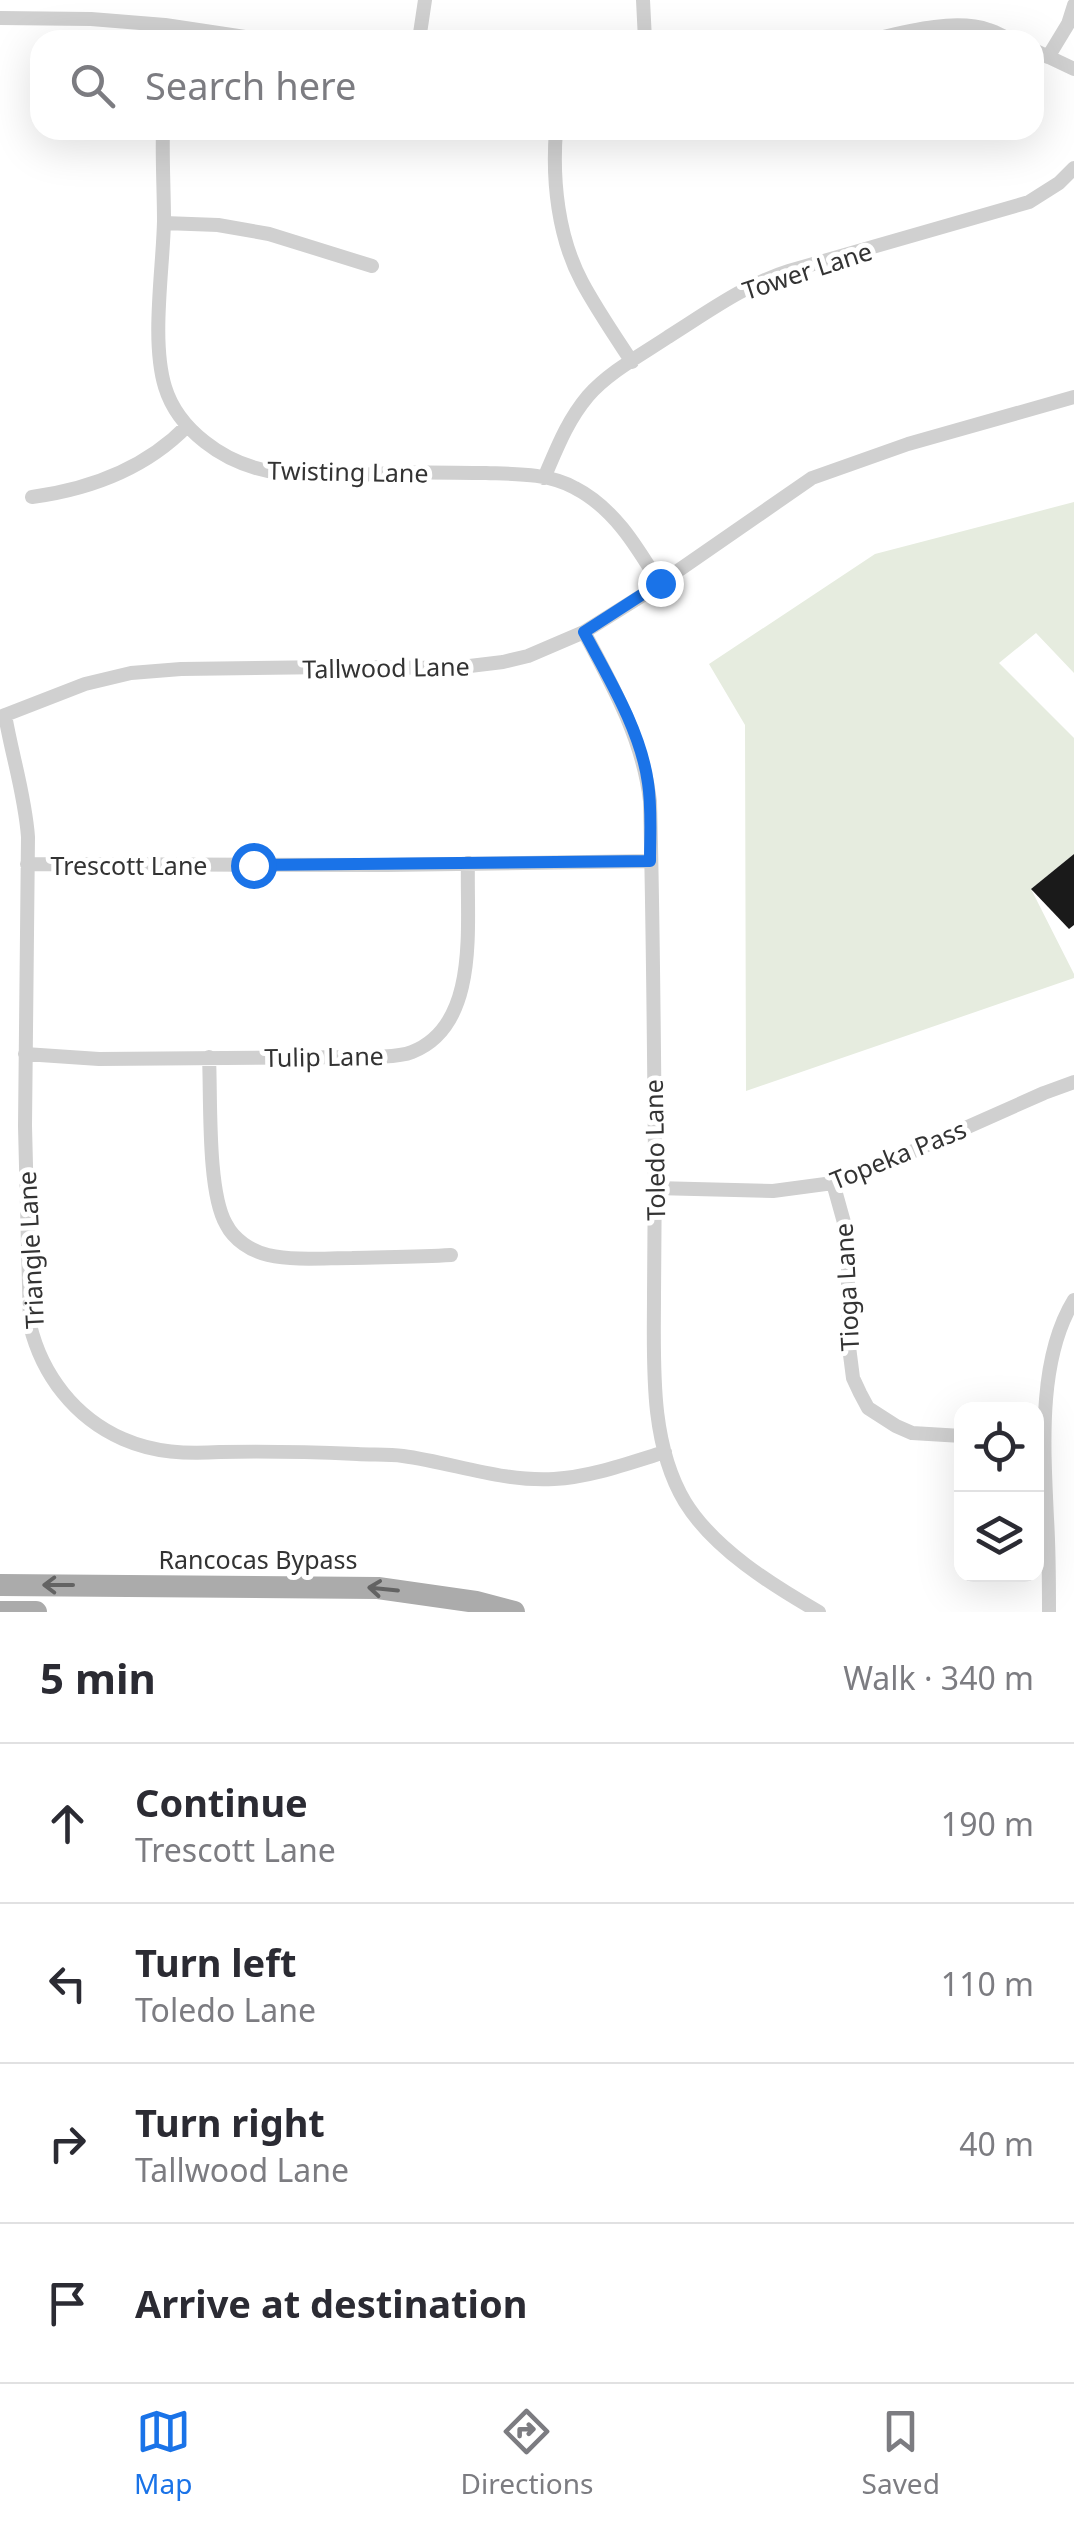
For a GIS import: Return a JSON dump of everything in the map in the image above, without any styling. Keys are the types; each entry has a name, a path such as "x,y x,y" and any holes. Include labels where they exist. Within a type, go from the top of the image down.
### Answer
{"main road":[{"name":"Rancocas Bypass","path":"0,1586 378,1588 476,1602 514,1612"},
{"path":"0,1612 36,1612"}],"street":[{"path":"420,30 425,0"},
{"path":"643,0 644,30"},
{"path":"1044,50 1068,24 1074,6"},
{"path":"0,18 91,19 154,30"},
{"path":"920,30 990,30"},
{"path":"1044,54 1074,69"},
{"name":"Twisting Lane","path":"163,140 159,349 172,405 188,426 224,456 260,471 302,475 517,474 574,487 602,507 627,534 660,583"},
{"path":"556,140 556,193 568,247 582,280 632,362"},
{"name":"Tower Lane","path":"544,478 562,434 580,406 606,379 728,297 768,278 1029,202 1074,168"},
{"path":"164,224 218,225 269,234 372,266"},
{"name":"Tallwood Lane","path":"2,716 85,684 132,673 181,669 453,668 528,656 584,632 812,478 908,444 1074,397"},
{"path":"32,498 94,484 125,472 163,448 188,426"},
{"name":"Toledo Lane","path":"584,632 628,720 642,758 650,802 654,1351 665,1452 684,1501 699,1522 756,1574 819,1612"},
{"name":"Triangle Lane","path":"2,716 26,817 24,1126 30,1325 35,1347 69,1401 101,1428 137,1445 177,1454 402,1456 532,1479 573,1477 665,1452"},
{"name":"Trescott Lane","path":"26,864 650,861"},
{"name":"Tulip Lane","path":"25,1054 100,1059 408,1054 435,1037 454,1012 460,996 467,948 468,862"},
{"path":"209,1057 217,1192 226,1226 236,1238 266,1254 301,1259 452,1255"},
{"name":"Topeka Pass","path":"654,1188 772,1192 833,1183 1074,1082"},
{"name":"Tioga Lane","path":"833,1183 845,1226 848,1339 853,1378 860,1394 868,1408 896,1426 912,1433 954,1436"},
{"path":"1044,1404 1051,1355 1074,1300"},
{"path":"1044,1466 1049,1612"}],"shaded area":[{"path":"1074,502 1074,673 1036,633 999,663 1074,738 1074,854 1031,889 1074,978 746,1091 745,725 709,664 875,554"}],"building":[{"path":"1074,854 1074,925 1069,929 1031,889"}],"route":[{"path":"253,865 650,861 650,802 642,758 628,720 584,632 660,583"}]}
